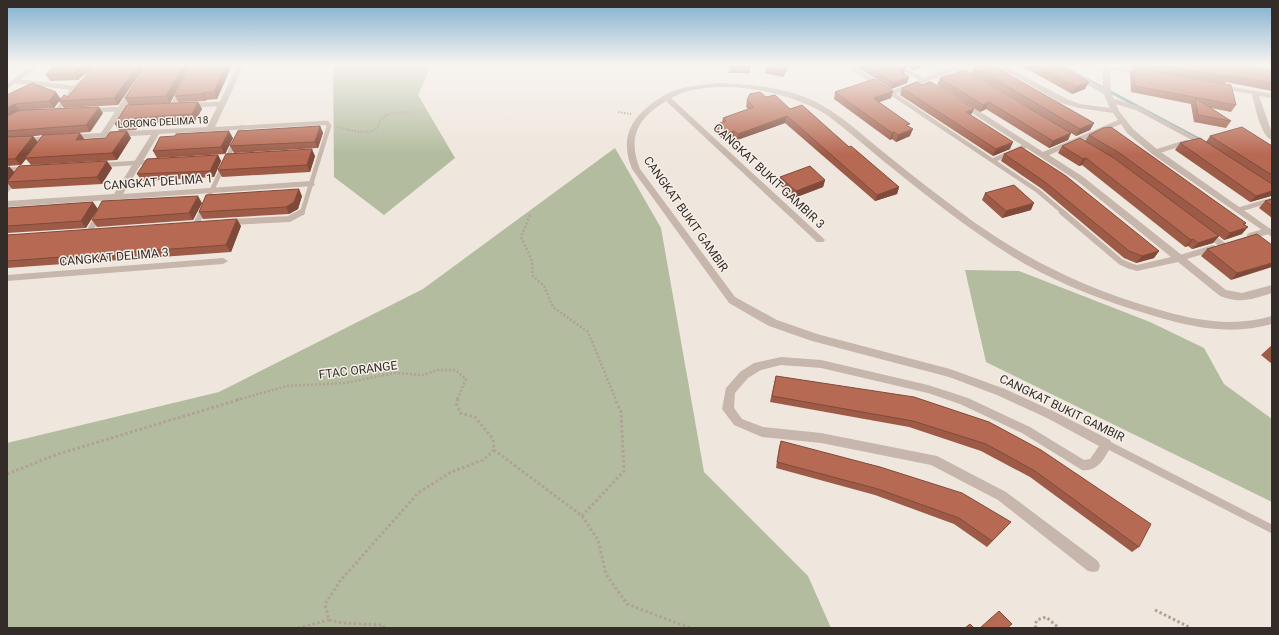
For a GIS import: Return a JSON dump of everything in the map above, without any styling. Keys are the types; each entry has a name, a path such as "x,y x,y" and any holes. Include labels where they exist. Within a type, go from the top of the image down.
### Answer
{"street":[{"path":"104,135 125,109 132,95"},
{"path":"210,129 227,95"},
{"name":"CANGKAT BUKIT GAMBIR","path":"672,95 651,107 642,116 635,127 628,147 636,169 732,300 773,323 816,338 950,373 1001,392 1051,415 1106,444"},
{"name":"CANGKAT BUKIT GAMBIR","path":"791,95 822,107 893,164 974,225 1013,252 1047,272 1114,300 1182,320 1210,326 1238,328 1272,320"},
{"path":"1054,95 1072,104 1115,111"},
{"path":"1108,95 1121,121 1140,141 1270,232"},
{"path":"1256,95 1267,132 1272,138"},
{"name":"CANGKAT BUKIT GAMBIR 3","path":"666,97 820,240"},
{"path":"956,101 1079,178 1223,293 1232,297 1240,298 1272,289"},
{"path":"1044,155 1121,121"},
{"name":"LORONG DELIMA 18","path":"7,141 44,142 104,135 319,123"},
{"path":"111,199 138,163 157,132"},
{"name":"CANGKAT DELIMA 1","path":"7,204 111,199 212,190 311,184"},
{"path":"1254,235 1266,244"},
{"path":"1130,266 1137,268 1180,258"},
{"name":"CANGKAT DELIMA 3","path":"7,278 223,261"},
{"path":"1093,566 1002,496 933,460 821,438 762,432 738,422 728,409 730,391 744,375 758,366 781,361 821,364 928,389 964,401 1026,430 1082,465 1088,466 1095,463 1106,444"}],"lane":[{"path":"56,112 69,95"},
{"path":"172,106 179,95"},
{"path":"894,95 994,160 1038,191 1121,262 1130,266"},
{"path":"1109,95 1208,147"},
{"path":"187,105 223,104"},
{"path":"165,107 180,106"},
{"path":"85,111 125,109"},
{"path":"49,112 63,112"},
{"path":"227,222 289,219 302,213 329,126 327,123 319,123"},
{"path":"196,224 242,127"},
{"path":"1154,152 1196,140"},
{"path":"994,160 1028,145"},
{"path":"313,152 321,152"},
{"path":"220,158 235,157"},
{"path":"100,165 160,161"},
{"path":"7,190 28,163"},
{"path":"7,170 30,169"},
{"path":"1238,210 1272,200"},
{"path":"89,232 103,209"},
{"path":"188,224 204,223"},
{"path":"1204,231 1223,245"},
{"path":"81,233 96,232"},
{"path":"1242,239 1270,232"},
{"path":"1180,258 1229,243"},
{"name":"CANGKAT BUKIT GAMBIR","path":"1106,444 1272,529"}],"path":[{"path":"329,126 365,132 374,130 378,127 381,120 388,115 414,112"},
{"path":"530,215 521,237 532,261 533,276 544,286 554,307 588,332 621,412 624,471 582,516"},
{"name":"FTAC ORANGE","path":"7,474 58,454 210,407 287,386 345,383 395,373 423,375 438,370 455,370 466,378 456,403 460,413 475,417 493,439 494,450"},
{"path":"329,620 325,604 340,581 418,493 451,472 484,460 494,450 582,516 598,540 606,574 627,604 690,628"},
{"path":"1155,610 1191,628"},
{"path":"1036,628 1035,625 1037,620 1046,617 1059,628"},
{"path":"298,628 329,620 342,623 382,625 384,628"}],"green space":[{"path":"333,95 418,95 455,158 384,215 334,177"},
{"path":"615,148 661,228 704,472 808,576 831,628 7,628 7,443 219,392 423,289"},
{"path":"965,270 1019,271 1150,322 1204,348 1224,384 1272,419 1272,502 986,362"}],"building":[{"path":"7,95 54,95 49,101 15,104 7,108"},
{"path":"64,95 68,97 70,95 116,95 114,98 59,101"},
{"path":"127,95 167,95 166,96 125,98"},
{"path":"176,95 193,95 175,96"},
{"path":"750,95 763,95 766,97 775,95 790,109 802,105 849,147 851,146 899,187 877,195 787,116 738,134 734,131 725,134 715,125 726,121 723,118 754,107 747,100"},
{"path":"839,95 883,95 873,98 910,124 906,125 913,129 898,135 894,132 892,133"},
{"path":"912,95 951,95 974,109 966,112 1013,142 996,149"},
{"path":"966,95 1006,95 1071,133 1053,141 989,102 983,105"},
{"path":"1021,95 1044,95 1094,123 1080,129"},
{"path":"1181,95 1233,95 1236,105"},
{"path":"1195,98 1231,121 1198,115"},
{"path":"198,102 192,114 135,118 131,123 115,124 127,105"},
{"path":"99,107 86,125 7,131 7,116 18,111"},
{"path":"320,126 315,142 230,146 238,131"},
{"path":"1111,127 1246,223 1243,224 1248,227 1230,233 1118,152 1089,135 1103,128"},
{"path":"1242,127 1272,146 1272,175 1210,136"},
{"path":"127,131 112,153 25,158 43,135 80,133 76,140 106,138 110,132"},
{"path":"229,131 221,147 153,151 160,137 175,136 176,134"},
{"path":"33,136 15,159 7,159 7,137"},
{"path":"1080,138 1114,158 1219,236 1198,243 1193,239 1191,240 1086,158 1083,159 1062,146"},
{"path":"1200,138 1272,184 1272,191 1256,196 1180,143"},
{"path":"1021,147 1066,176 1159,251 1142,256 1129,251 1045,182 1004,154"},
{"path":"312,149 307,165 218,170 226,154"},
{"path":"218,155 210,171 137,174 147,159"},
{"path":"107,161 97,177 7,182 19,166"},
{"path":"810,166 825,180 796,191 780,177"},
{"path":"1014,185 1034,203 1006,211 985,193"},
{"path":"299,189 294,202 286,207 199,212 206,195"},
{"path":"198,196 189,213 92,220 102,201"},
{"path":"1272,199 1272,206 1265,201"},
{"path":"93,202 81,221 7,226 7,208"},
{"path":"237,219 226,245 7,261 7,235"},
{"path":"1257,234 1272,245 1272,263 1237,273 1207,249"},
{"path":"776,376 914,397 989,422 1041,450 1151,524 1139,547 1035,471 986,444 913,421 772,396"},
{"path":"781,441 880,467 962,493 1011,522 992,541 959,518 878,489 777,462"},
{"path":"999,611 1012,624 1007,628 980,628"},
{"path":"970,624 974,628 965,628"}],"waterway":[{"path":"1116,95 1210,145"}]}
